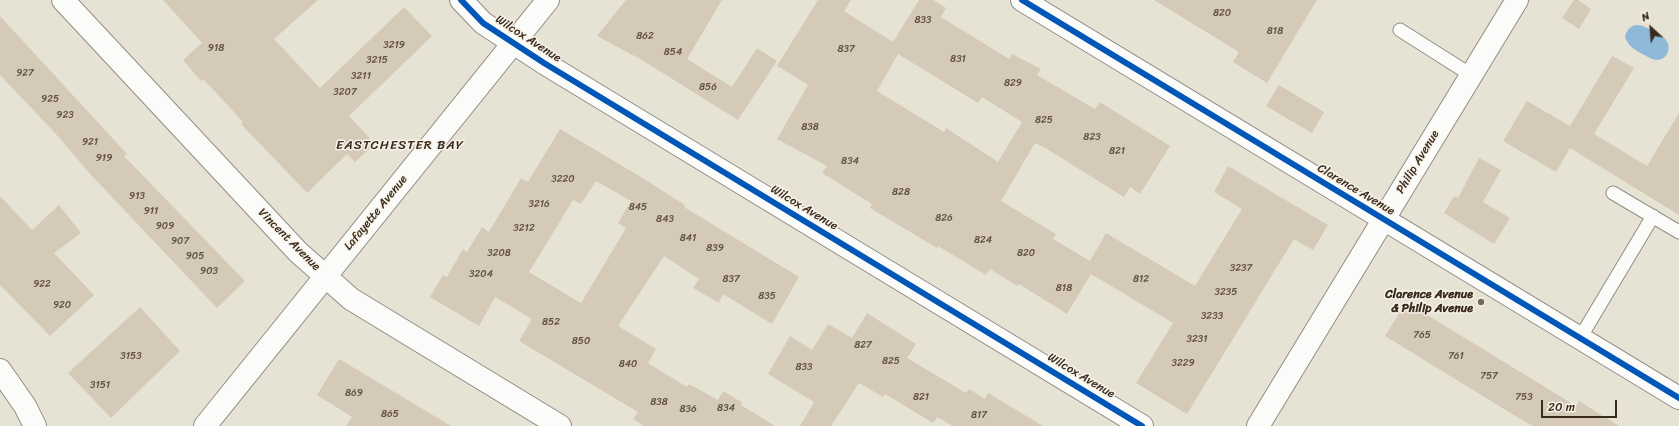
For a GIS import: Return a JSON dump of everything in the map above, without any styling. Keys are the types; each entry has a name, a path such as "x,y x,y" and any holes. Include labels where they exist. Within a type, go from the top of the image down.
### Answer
{"street":[{"name":"Vincent Avenue","path":"63,0 290,244 325,277 351,299 560,426"},
{"name":"Wilcox Avenue","path":"461,0 483,23 567,77 1142,426"},
{"name":"Lafayette Avenue","path":"205,426 548,0"},
{"name":"Clarence Avenue","path":"1022,0 1679,398"},
{"name":"Philip Avenue","path":"1258,426 1517,0"},
{"path":"0,370 25,406 35,426"}],"lane":[{"path":"1400,30 1471,75"},
{"path":"1613,193 1679,232"},
{"path":"1580,338 1653,216"}],"water":[{"path":"1636,25 1647,28 1662,36 1666,40 1669,46 1666,56 1657,60 1653,59 1642,54 1630,45 1625,37 1629,29"}],"building":[{"path":"163,0 318,0 274,39 320,88 404,7 432,36 349,116 375,144 355,162 347,154 307,193 241,124 243,122 220,97 203,79 201,81 183,60 202,43"},
{"path":"626,0 722,0 687,59 732,87 757,48 777,61 738,120 642,60 597,36"},
{"path":"818,0 851,0 844,11 893,42 919,0 933,0 946,8 941,17 1009,59 1012,54 1041,69 1037,75 1095,109 1100,102 1170,146 1140,194 1130,187 1124,197 1035,143 1001,201 1056,234 1053,239 1090,261 1106,233 1195,286 1242,209 1214,192 1228,166 1328,225 1313,250 1294,239 1187,414 1136,383 1173,323 1091,274 1067,314 1019,284 1017,286 990,269 986,275 870,208 872,204 822,173 827,166 777,139 808,85 777,66","holes":["898,54 978,103 982,97 1022,122 998,162 946,128 944,132 877,91"]},
{"path":"1154,0 1317,0 1267,83 1233,62 1239,52"},
{"path":"1574,0 1578,0 1591,9 1579,29 1562,18"},
{"path":"0,16 127,154 124,156 245,281 217,308 92,176 55,133 0,75"},
{"path":"1612,56 1634,68 1594,134 1647,166 1679,113 1679,215 1570,148 1556,172 1503,141 1527,101 1570,126"},
{"path":"1279,85 1324,112 1312,133 1266,106"},
{"path":"560,129 641,177 685,205 684,207 799,277 772,324 723,294 719,303 693,288 699,279 664,256 618,326 656,349 648,363 687,387 689,384 718,400 723,391 743,403 741,405 775,426 644,426 633,419 638,412 519,341 532,319 495,297 479,326 430,297 443,275 447,277 463,249 467,252 482,227 489,232 521,178 528,182","holes":["596,181 631,201 618,223 626,228 581,303 529,272 573,200 581,204"]},
{"path":"1479,158 1501,170 1483,202 1510,218 1494,244 1444,213 1454,196 1458,198"},
{"path":"0,196 32,230 59,205 81,233 54,253 94,295 50,336 0,285"},
{"path":"1406,302 1576,406 1579,401 1619,426 1533,426 1522,420 1385,336"},
{"path":"140,307 180,351 111,418 68,373"},
{"path":"867,313 916,344 907,358 966,393 969,389 985,399 988,393 1043,426 953,426 937,417 933,423 885,394 883,397 859,383 831,426 800,426 814,402 768,374 790,336 812,350 828,324 852,338"},
{"path":"339,359 451,426 346,426 352,417 317,395"}],"cycle path":[{"path":"461,0 483,23 544,63 1142,426"},
{"path":"1022,0 1679,398"}],"place":[{"name":"Clarence Avenue & Philip Avenue","path":"1481,302"}],"district":[{"name":"EASTCHESTER BAY","path":"400,146"}]}
